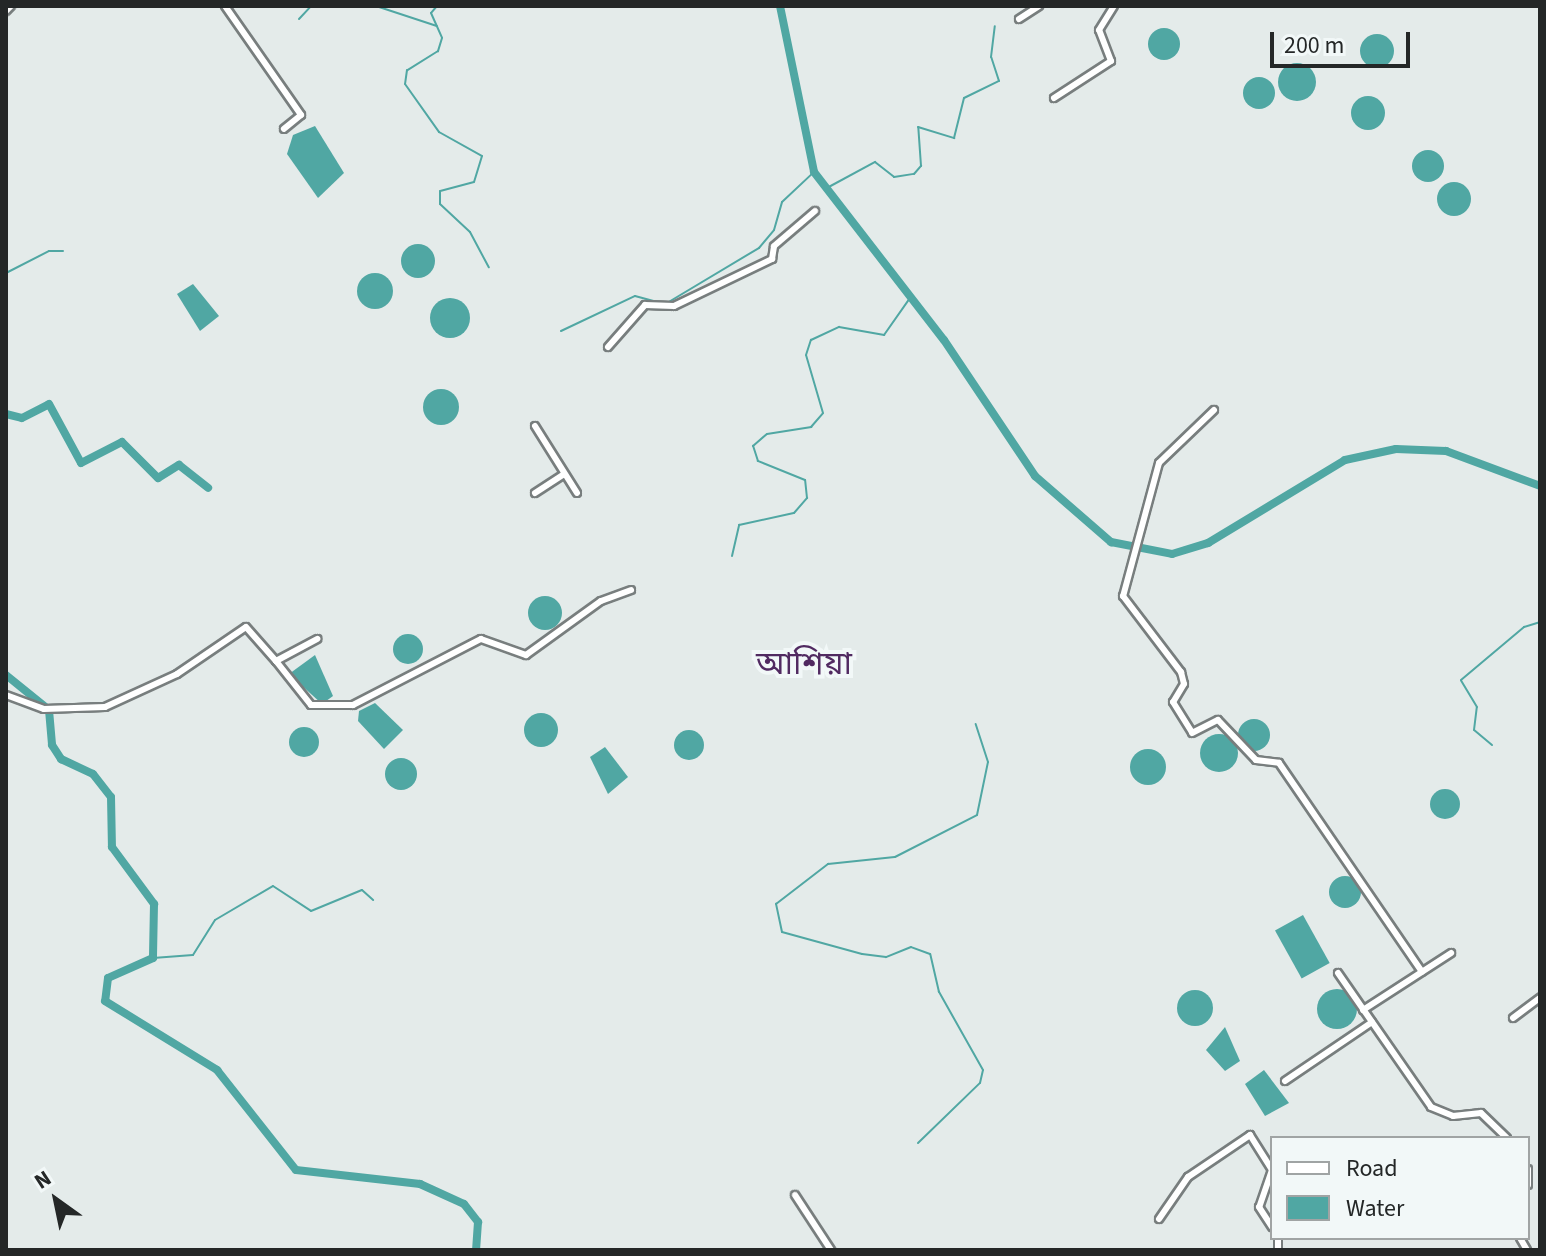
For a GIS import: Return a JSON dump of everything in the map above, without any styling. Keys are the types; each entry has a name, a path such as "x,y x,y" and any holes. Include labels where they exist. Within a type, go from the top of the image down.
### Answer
{"street":[{"path":"6,11 11,6"},
{"path":"225,6 301,115 284,129"},
{"path":"1019,19 1039,6"},
{"path":"1054,98 1111,61 1099,30 1114,6"},
{"path":"608,347 645,305 674,306 772,259 774,246 815,211"},
{"path":"1214,410 1159,463 1123,596 1181,672 1174,708 1192,733 1218,720 1256,760 1279,763 1422,972"},
{"path":"535,426 577,493"},
{"path":"535,493 563,475"},
{"path":"6,695 44,709 105,707 177,674 246,627 311,705 353,705 481,639 526,655 601,601 631,590"},
{"path":"276,661 317,639"},
{"path":"1363,1010 1451,953"},
{"path":"1338,973 1431,1107 1453,1116 1481,1113 1505,1136"},
{"path":"1513,1018 1540,998"},
{"path":"1285,1081 1372,1022"},
{"path":"1159,1219 1188,1177 1250,1135 1270,1167"},
{"path":"1270,1176 1259,1207 1270,1224"},
{"path":"795,1195 831,1250"}],"water":[{"path":"1164,28 1175,33 1180,44 1175,55 1164,60 1153,55 1148,44 1153,33"},
{"path":"1377,34 1389,39 1394,51 1389,63 1377,68 1365,63 1360,51 1365,39"},
{"path":"1297,63 1310,69 1316,82 1310,95 1297,101 1284,95 1278,82 1284,69"},
{"path":"1259,77 1271,81 1275,93 1271,105 1259,109 1247,105 1243,93 1247,81"},
{"path":"1368,96 1380,101 1385,113 1380,125 1368,130 1356,125 1351,113 1356,101"},
{"path":"315,126 344,173 318,198 287,154 293,135"},
{"path":"1428,150 1439,155 1444,166 1439,177 1428,182 1417,177 1412,166 1417,155"},
{"path":"1454,182 1466,187 1471,199 1466,211 1454,216 1442,211 1437,199 1442,187"},
{"path":"418,244 430,249 435,261 430,273 418,278 406,273 401,261 406,249"},
{"path":"375,273 388,278 393,291 388,304 375,309 362,304 357,291 362,278"},
{"path":"193,284 219,316 200,331 177,294"},
{"path":"450,298 464,304 470,318 464,332 450,338 436,332 430,318 436,304"},
{"path":"441,389 454,394 459,407 454,420 441,425 428,420 423,407 428,394"},
{"path":"545,596 557,601 562,613 557,625 545,630 533,625 528,613 533,601"},
{"path":"408,634 419,638 423,649 419,660 408,664 397,660 393,649 397,638"},
{"path":"315,655 333,696 322,704 289,674"},
{"path":"375,703 403,730 384,749 358,721 359,711"},
{"path":"541,713 553,718 558,730 553,742 541,747 529,742 524,730 529,718"},
{"path":"1254,719 1265,724 1270,735 1265,746 1254,751 1243,746 1238,735 1243,724"},
{"path":"304,727 315,731 319,742 315,753 304,757 293,753 289,742 293,731"},
{"path":"689,730 700,734 704,745 700,756 689,760 678,756 674,745 678,734"},
{"path":"1219,734 1232,740 1238,753 1232,766 1219,772 1206,766 1200,753 1206,740"},
{"path":"605,747 628,777 608,794 590,757"},
{"path":"1148,749 1161,754 1166,767 1161,780 1148,785 1135,780 1130,767 1135,754"},
{"path":"401,758 412,763 417,774 412,785 401,790 390,785 385,774 390,763"},
{"path":"1445,789 1456,793 1460,804 1456,815 1445,819 1434,815 1430,804 1434,793"},
{"path":"1345,876 1356,881 1361,892 1356,903 1345,908 1334,903 1329,892 1334,881"},
{"path":"1303,915 1330,963 1302,979 1275,931"},
{"path":"1337,989 1351,995 1357,1009 1351,1023 1337,1029 1323,1023 1317,1009 1323,995"},
{"path":"1195,990 1207,996 1213,1008 1207,1020 1195,1026 1183,1020 1177,1008 1183,996"},
{"path":"1225,1027 1240,1061 1225,1071 1206,1050"},
{"path":"1264,1070 1289,1103 1265,1116 1245,1084"}],"waterway":[{"path":"299,19 311,6"},
{"path":"376,6 437,26"},
{"path":"437,6 431,13 442,38 438,51 407,70 405,84 439,132 482,156 474,182 440,191 440,204 470,232 489,267"},
{"path":"780,6 814,172 944,340 1035,476 1111,542 1172,554 1208,543 1345,460 1396,449 1446,451 1540,486"},
{"path":"825,189 875,162 894,177 914,174 921,166 918,127 954,138 964,98 999,81 991,57 995,26"},
{"path":"667,303 759,248 774,230 782,202 814,172"},
{"path":"6,273 49,251 63,251"},
{"path":"561,331 635,296 657,302"},
{"path":"732,556 739,525 794,513 807,498 805,480 758,461 753,446 767,434 811,427 823,413 806,355 811,340 839,327 884,335 910,298"},
{"path":"6,414 22,418 49,404 81,463 122,442 158,478 179,465 208,488"},
{"path":"1492,745 1474,730 1477,707 1461,680 1524,627 1540,622"},
{"path":"6,675 49,710 52,745 61,759 93,774 111,797 112,847 154,904 153,958 108,978 105,1001 217,1070 296,1170 420,1184 464,1204 478,1222 476,1250"},
{"path":"918,1143 980,1083 983,1070 939,992 930,954 911,947 886,957 862,954 782,932 776,904 828,864 895,857 977,815 988,762 976,724"},
{"path":"153,958 193,955 215,920 273,886 311,911 362,890 373,900"}],"district":[{"name":"আশিয়া","path":"804,664"}]}
